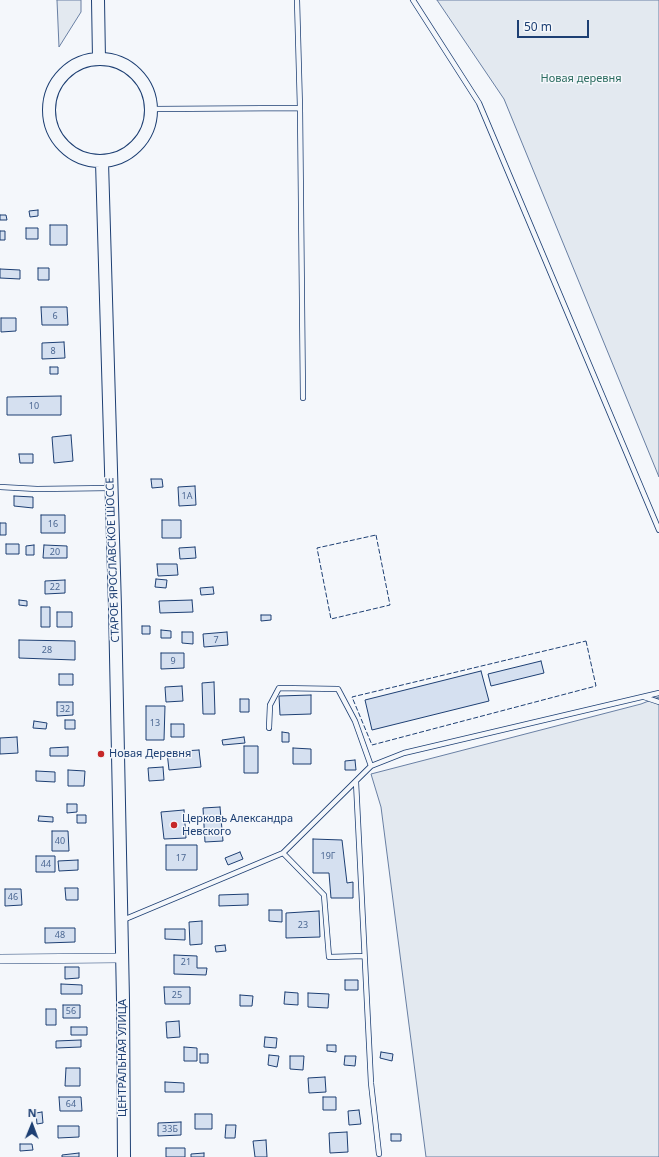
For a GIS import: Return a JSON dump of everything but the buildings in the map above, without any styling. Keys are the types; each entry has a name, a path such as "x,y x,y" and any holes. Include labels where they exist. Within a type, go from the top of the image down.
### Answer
{"main road":[{"path":"98,0 99,59"},
{"path":"99,59 115,61 122,64 141,79 149,93 152,109 150,124 143,139 132,151 118,158 102,162 86,160 68,149 60,142 52,128 49,112 51,96 58,82 65,74 83,62 99,59"},
{"name":"СТАРОЕ ЯРОСЛАВСКОЕ ШОССЕ","path":"102,162 122,958"},
{"name":"ЦЕНТРАЛЬНАЯ УЛИЦА","path":"122,958 124,1157"}],"street":[{"path":"0,959 122,958"}],"lane":[{"path":"297,0 300,108 303,398"},
{"path":"413,0 479,103 659,530"},
{"path":"152,109 300,108"},
{"path":"0,487 37,489 111,488"},
{"path":"269,728 270,705 279,688 338,689 355,721 371,766"},
{"path":"121,921 283,853 371,766 404,753 659,693"},
{"path":"644,697 659,702"},
{"path":"356,782 364,956 372,1084 379,1154"},
{"path":"283,853 324,895 329,957 364,956"}],"green space":[{"path":"57,0 81,0 81,12 59,47"},
{"name":"Новая деревня","path":"437,0 659,0 659,477 504,99"},
{"path":"659,697 659,1157 426,1157 381,807 371,774 641,704"}],"fence":[{"path":"376,535 390,605 331,619 317,548 376,535"},
{"path":"586,641 596,686 372,745 352,697 586,641"}],"place":[{"name":"Новая Деревня","path":"101,754"},
{"name":"Церковь Александра Невского","path":"174,825"}]}
